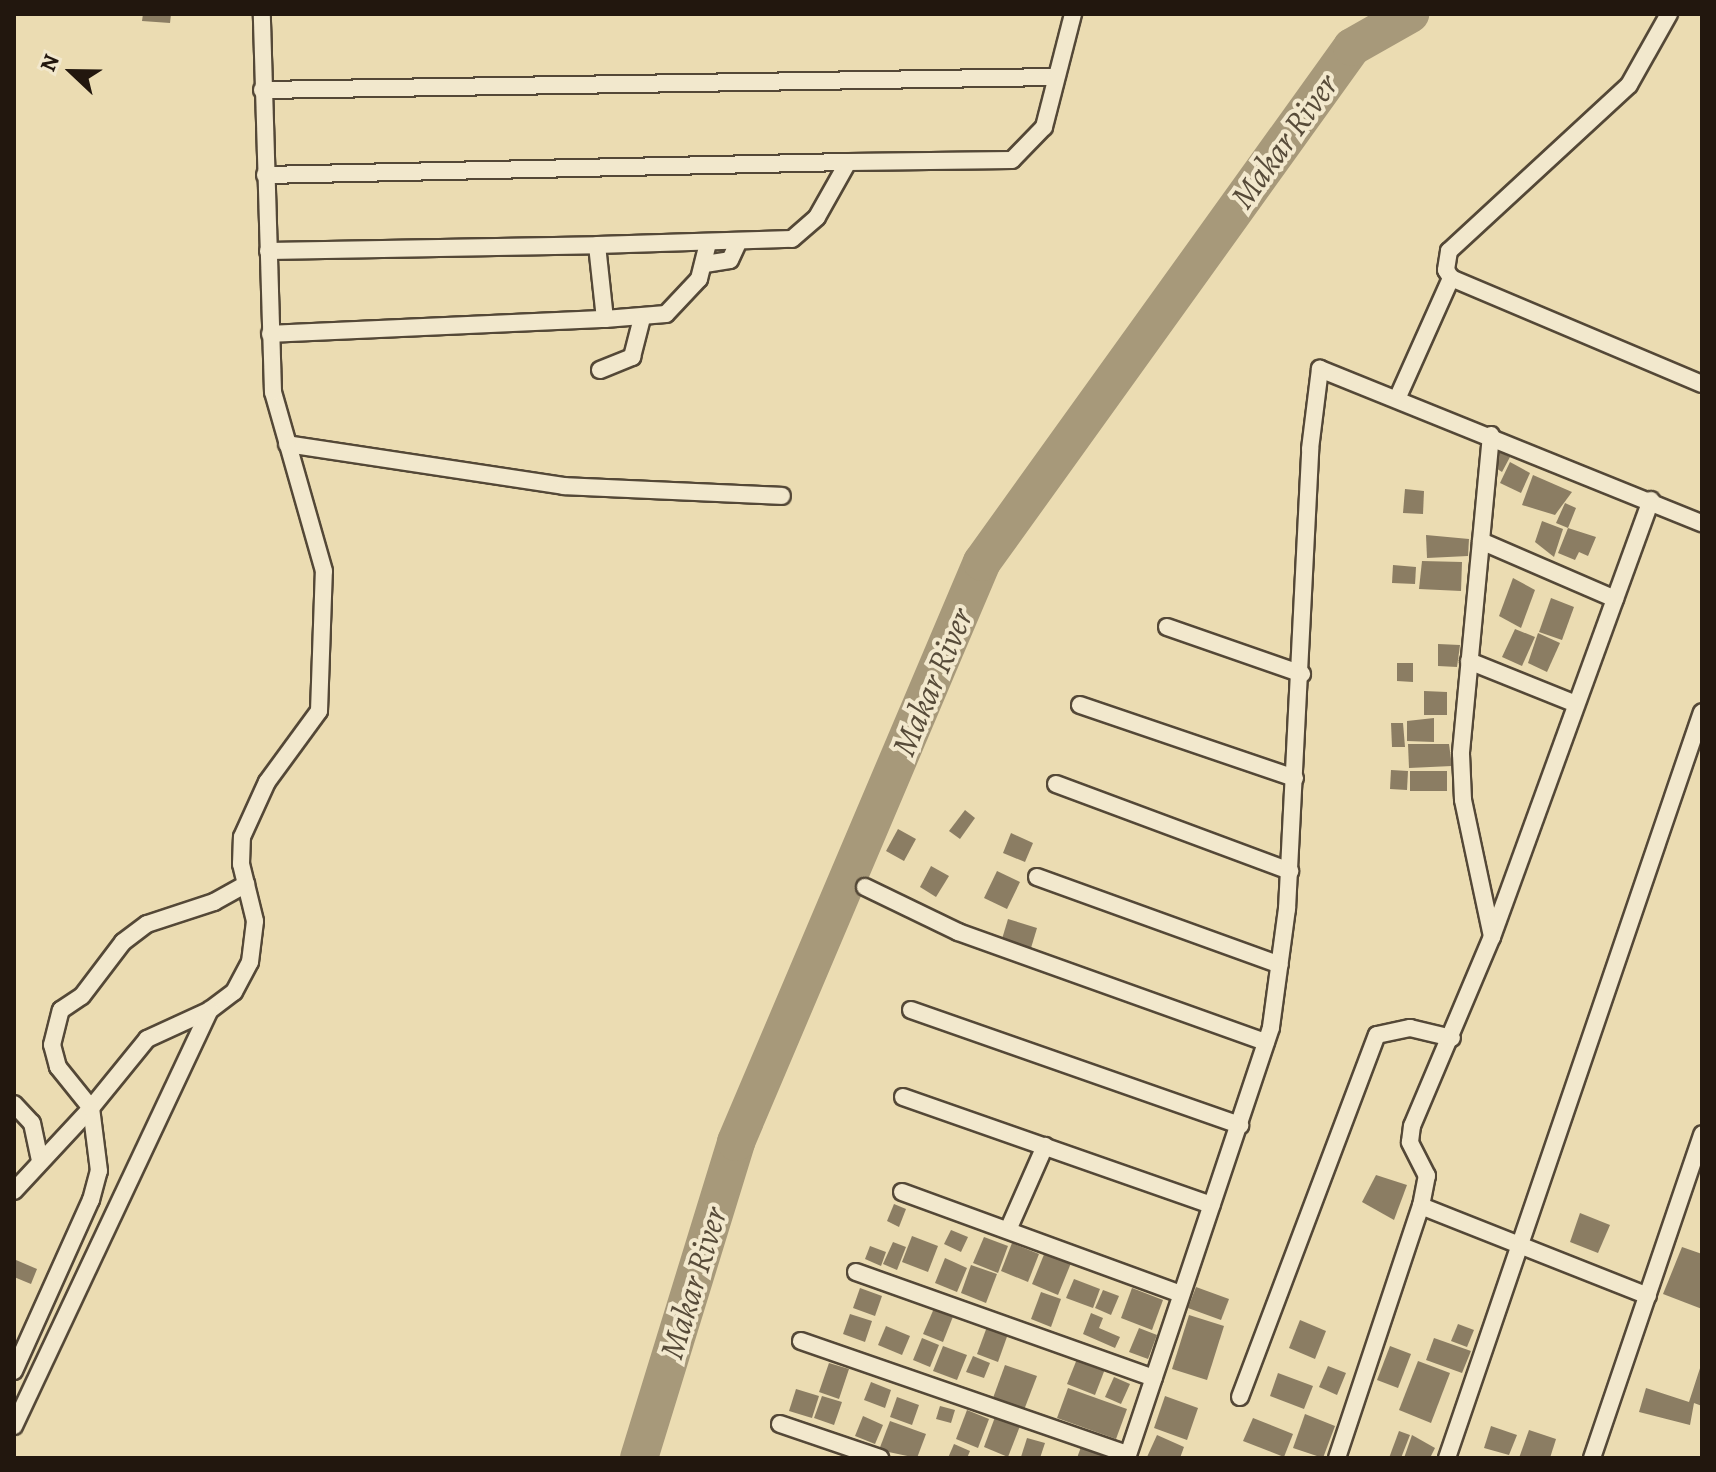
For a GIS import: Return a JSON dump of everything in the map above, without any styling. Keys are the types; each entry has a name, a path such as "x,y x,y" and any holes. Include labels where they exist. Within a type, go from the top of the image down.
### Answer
{"street":[{"path":"14,1191 91,1108 147,1039 210,1010 234,992 250,962 255,921 246,884 242,837 267,782 319,711 326,650 324,571 273,392 262,14"},
{"path":"265,175 1012,160 1044,127 1054,77 1073,14"},
{"path":"1397,399 1451,278 1449,251 1629,85 1669,14"},
{"path":"262,90 1054,77"},
{"path":"268,251 708,244 792,239 817,217 848,162"},
{"path":"705,264 730,260 739,241"},
{"path":"270,334 642,318 666,314 685,299 705,264 708,244"},
{"path":"597,245 605,319"},
{"path":"1451,278 1702,384"},
{"path":"600,370 632,357 642,318"},
{"path":"801,1341 1128,1456 1266,1042 1280,965 1290,871 1302,674 1310,449 1320,369 1491,435 1702,523"},
{"path":"1491,435 1469,661 1463,800 1492,937"},
{"path":"287,444 564,486 782,496"},
{"path":"1337,1458 1421,1206 1427,1176 1410,1136 1492,937 1651,500"},
{"path":"1481,541 1615,599"},
{"path":"1167,627 1302,674"},
{"path":"1469,661 1576,704"},
{"path":"1080,705 1295,778"},
{"path":"1447,1458 1702,712"},
{"path":"1056,784 1290,871"},
{"path":"1037,877 1280,965"},
{"path":"14,1371 91,1200 99,1171 91,1108 58,1067 53,1035 61,1010 82,996 123,942 147,924 214,902 246,884"},
{"path":"865,887 958,932 1266,1042"},
{"path":"14,1426 210,1010"},
{"path":"911,1010 1240,1125"},
{"path":"1240,1397 1377,1035 1410,1028 1452,1038"},
{"path":"903,1097 1212,1205"},
{"path":"14,1104 32,1123 40,1160"},
{"path":"1592,1458 1702,1134"},
{"path":"1008,1230 1045,1146"},
{"path":"902,1192 1181,1294"},
{"path":"1421,1206 1648,1296"},
{"path":"856,1272 1154,1378"},
{"path":"780,1424 880,1458"}],"building":[{"path":"143,14 171,14 170,23 142,21"},
{"path":"1499,452 1510,457 1502,472 1491,465"},
{"path":"1510,462 1530,473 1521,493 1500,483"},
{"path":"1533,475 1572,492 1555,515 1522,505"},
{"path":"1405,489 1424,491 1423,514 1403,513"},
{"path":"1565,503 1576,508 1568,528 1556,523"},
{"path":"1542,521 1563,529 1554,557 1535,542"},
{"path":"1568,528 1596,537 1588,556 1579,552 1575,560 1558,553"},
{"path":"1426,535 1469,539 1468,556 1427,558"},
{"path":"1422,561 1462,562 1461,591 1419,589"},
{"path":"1393,565 1416,567 1415,584 1392,583"},
{"path":"1513,578 1535,590 1521,628 1499,616"},
{"path":"1551,598 1574,607 1562,640 1539,632"},
{"path":"1515,629 1535,637 1522,666 1502,657"},
{"path":"1538,633 1560,643 1547,672 1528,663"},
{"path":"1438,644 1460,645 1457,667 1438,666"},
{"path":"1397,663 1413,663 1413,682 1397,681"},
{"path":"1424,691 1447,692 1447,715 1424,715"},
{"path":"1434,718 1434,742 1407,741 1407,721"},
{"path":"1391,723 1403,723 1405,747 1392,747"},
{"path":"1408,744 1449,744 1452,766 1409,768"},
{"path":"1391,770 1408,771 1407,790 1390,789"},
{"path":"1410,771 1447,771 1447,791 1410,791"},
{"path":"965,810 975,818 960,839 949,831"},
{"path":"898,829 916,839 904,861 886,851"},
{"path":"1011,833 1033,843 1025,862 1003,853"},
{"path":"931,866 949,876 936,897 920,887"},
{"path":"997,871 1020,882 1007,909 984,898"},
{"path":"1008,919 1037,928 1031,948 1002,939"},
{"path":"1376,1175 1407,1185 1394,1220 1362,1202"},
{"path":"894,1204 906,1209 899,1227 887,1221"},
{"path":"1580,1213 1610,1225 1598,1253 1570,1242"},
{"path":"951,1230 968,1237 961,1252 944,1244"},
{"path":"912,1236 938,1246 928,1272 902,1262"},
{"path":"984,1237 1008,1246 998,1273 973,1263"},
{"path":"893,1242 906,1247 897,1270 883,1264"},
{"path":"1012,1243 1039,1254 1028,1282 1001,1271"},
{"path":"870,1246 886,1252 881,1266 865,1259"},
{"path":"1682,1247 1702,1254 1702,1309 1663,1294"},
{"path":"1045,1252 1071,1263 1058,1295 1032,1284"},
{"path":"945,1258 967,1268 957,1292 935,1283"},
{"path":"16,1260 37,1269 31,1284 14,1277"},
{"path":"971,1265 997,1274 986,1303 961,1293"},
{"path":"1074,1279 1100,1289 1093,1308 1066,1298"},
{"path":"1196,1287 1229,1299 1221,1320 1188,1308"},
{"path":"860,1288 882,1296 875,1316 853,1308"},
{"path":"1132,1288 1163,1300 1152,1330 1121,1318"},
{"path":"1103,1290 1119,1296 1111,1315 1095,1308"},
{"path":"1041,1292 1061,1299 1051,1327 1031,1319"},
{"path":"935,1306 954,1314 943,1342 923,1334"},
{"path":"1091,1313 1103,1318 1099,1328 1120,1337 1115,1348 1083,1334"},
{"path":"850,1314 872,1321 865,1342 843,1334"},
{"path":"1189,1315 1224,1326 1207,1380 1172,1369"},
{"path":"1300,1320 1326,1331 1315,1359 1289,1348"},
{"path":"988,1324 1009,1331 998,1362 977,1354"},
{"path":"1458,1324 1474,1330 1467,1347 1451,1341"},
{"path":"886,1326 910,1336 902,1355 878,1345"},
{"path":"1139,1328 1157,1335 1148,1359 1129,1352"},
{"path":"922,1338 939,1345 930,1367 913,1360"},
{"path":"1434,1338 1471,1351 1462,1373 1426,1360"},
{"path":"943,1346 967,1355 957,1380 933,1371"},
{"path":"1390,1346 1411,1354 1398,1388 1377,1380"},
{"path":"973,1356 990,1363 984,1378 966,1372"},
{"path":"1077,1359 1105,1369 1095,1395 1067,1384"},
{"path":"1418,1361 1450,1373 1431,1423 1399,1410"},
{"path":"1702,1362 1702,1406 1694,1403 1690,1425 1639,1412 1646,1388 1689,1402"},
{"path":"829,1363 849,1369 839,1399 819,1392"},
{"path":"1005,1365 1037,1376 1024,1410 993,1398"},
{"path":"1328,1366 1346,1373 1337,1395 1319,1387"},
{"path":"1278,1373 1313,1386 1304,1409 1270,1396"},
{"path":"1114,1377 1130,1384 1121,1404 1105,1397"},
{"path":"871,1382 891,1390 885,1408 864,1400"},
{"path":"1068,1388 1127,1409 1116,1439 1057,1418"},
{"path":"796,1389 819,1396 812,1418 789,1411"},
{"path":"822,1396 842,1402 834,1425 814,1418"},
{"path":"1165,1396 1198,1408 1187,1440 1154,1428"},
{"path":"897,1397 919,1405 912,1425 890,1417"},
{"path":"940,1406 955,1410 951,1423 936,1419"},
{"path":"967,1410 989,1419 978,1448 956,1439"},
{"path":"1305,1414 1335,1426 1323,1458 1293,1448"},
{"path":"863,1416 883,1425 875,1444 855,1436"},
{"path":"995,1417 1020,1426 1008,1457 984,1447"},
{"path":"1253,1418 1293,1434 1284,1457 1243,1441"},
{"path":"890,1421 926,1434 917,1458 879,1450"},
{"path":"1491,1426 1517,1435 1509,1455 1484,1448"},
{"path":"1529,1430 1556,1439 1550,1458 1519,1458"},
{"path":"1399,1431 1410,1435 1401,1458 1389,1458"},
{"path":"1157,1435 1184,1447 1180,1458 1147,1457"},
{"path":"1412,1435 1435,1448 1430,1458 1404,1458"},
{"path":"1027,1438 1045,1443 1040,1458 1021,1457"},
{"path":"954,1444 970,1451 967,1458 948,1458"},
{"path":"1081,1447 1111,1457 1111,1458 1077,1458"}],"waterway":[{"name":"Makar River","path":"639,1458 736,1142 982,562 1352,47 1410,14"}]}
